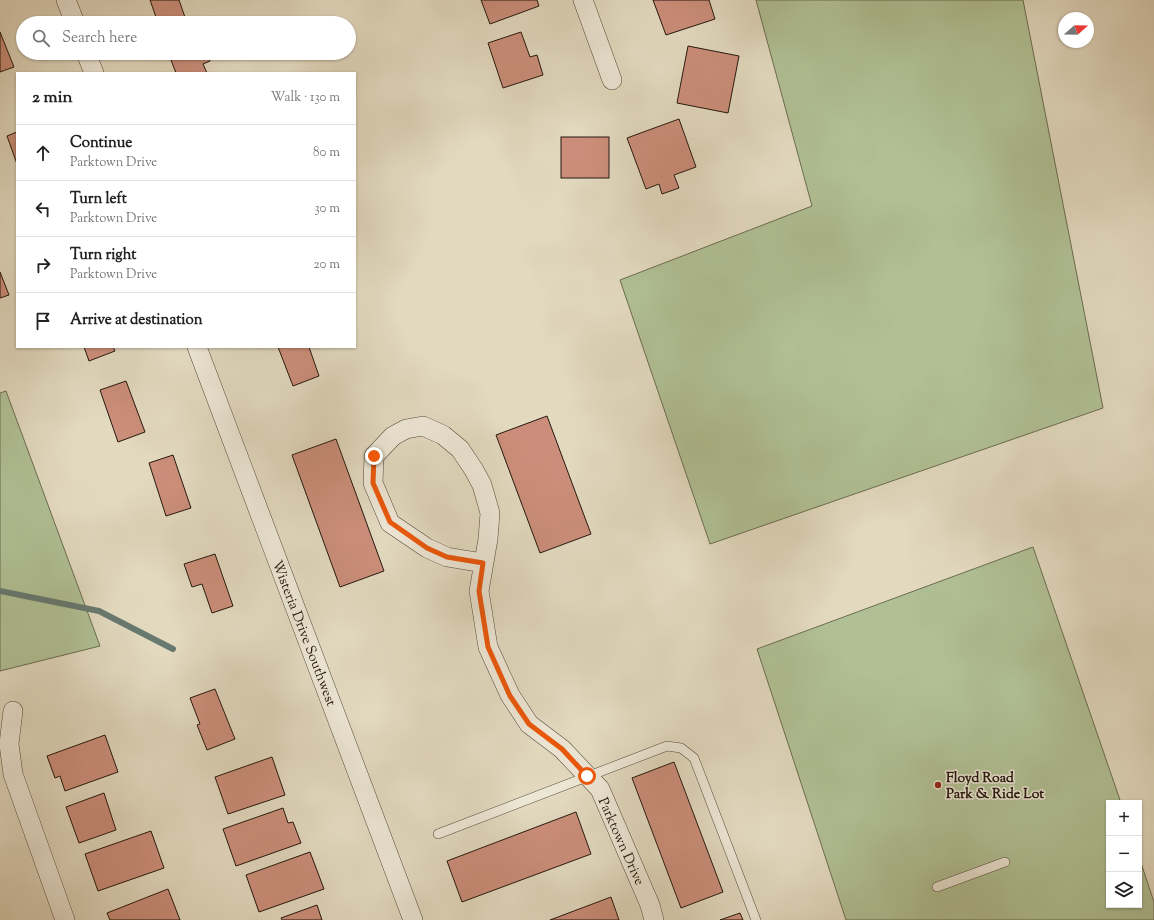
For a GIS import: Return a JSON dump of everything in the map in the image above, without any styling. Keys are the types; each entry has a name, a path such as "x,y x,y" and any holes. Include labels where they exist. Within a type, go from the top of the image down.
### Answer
{"street":[{"path":"66,0 72,16"},
{"path":"583,0 612,80"},
{"path":"89,60 94,72"},
{"name":"Wisteria Drive Southwest","path":"197,348 413,920"},
{"name":"Parktown Drive","path":"483,563 447,557 427,548 390,522 373,483 374,456 394,436 406,430 423,426 443,435 460,448 482,485 490,513 488,539 479,591 488,647 510,696 529,724 562,749 600,789 650,905 654,920"},
{"path":"13,711 9,744 13,774 65,920"}],"lane":[{"path":"438,834 667,746 681,748 694,758 756,920"},
{"path":"937,888 1005,862"}],"green space":[{"path":"756,0 1023,0 1103,408 710,544 620,280 812,206"},
{"path":"6,391 100,646 0,671 0,393"},
{"path":"1033,547 1120,800 1106,800 1106,908 1142,908 1142,866 1154,902 1154,920 846,920 757,649"}],"building":[{"path":"150,0 179,0 185,16 156,16"},
{"path":"481,0 537,0 539,6 490,24"},
{"path":"653,0 709,0 715,19 666,35"},
{"path":"0,32 14,67 0,72"},
{"path":"521,32 530,57 537,55 543,75 503,88 488,43"},
{"path":"688,46 739,56 728,113 677,103"},
{"path":"171,60 210,61 203,64 207,72 176,72"},
{"path":"679,119 696,167 674,175 679,188 662,194 659,184 646,189 627,138"},
{"path":"16,132 16,161 7,136"},
{"path":"561,137 609,137 609,178 561,178"},
{"path":"0,272 9,295 0,298"},
{"path":"84,348 114,348 115,351 89,361"},
{"path":"278,348 309,348 319,376 293,386"},
{"path":"126,381 145,432 118,442 100,390"},
{"path":"547,416 591,534 540,553 496,435"},
{"path":"336,439 384,571 340,587 292,455"},
{"path":"173,455 191,508 166,516 149,463"},
{"path":"215,554 233,606 212,613 202,584 192,587 184,564"},
{"path":"215,689 235,739 207,750 197,725 200,724 190,698"},
{"path":"105,735 118,772 65,791 60,776 55,778 47,756"},
{"path":"272,757 285,795 228,814 215,777"},
{"path":"674,762 723,892 681,908 632,778"},
{"path":"104,793 116,830 79,843 66,807"},
{"path":"283,808 288,823 293,822 301,843 236,866 223,829"},
{"path":"576,812 591,854 462,902 447,861"},
{"path":"151,831 164,868 98,891 85,854"},
{"path":"310,852 324,889 259,912 246,875"},
{"path":"168,889 180,920 110,920 107,913"},
{"path":"611,897 619,920 550,920"},
{"path":"317,905 322,920 282,920 281,918"},
{"path":"740,913 743,920 720,920"}],"waterway":[{"path":"0,591 99,611 173,649"}],"place":[{"name":"Floyd Road Park & Ride Lot","path":"938,785"}],"route":[{"path":"374,456 373,483 390,522 427,548 447,557 483,563 479,591 488,647 510,696 529,724 562,749 587,776"}]}
